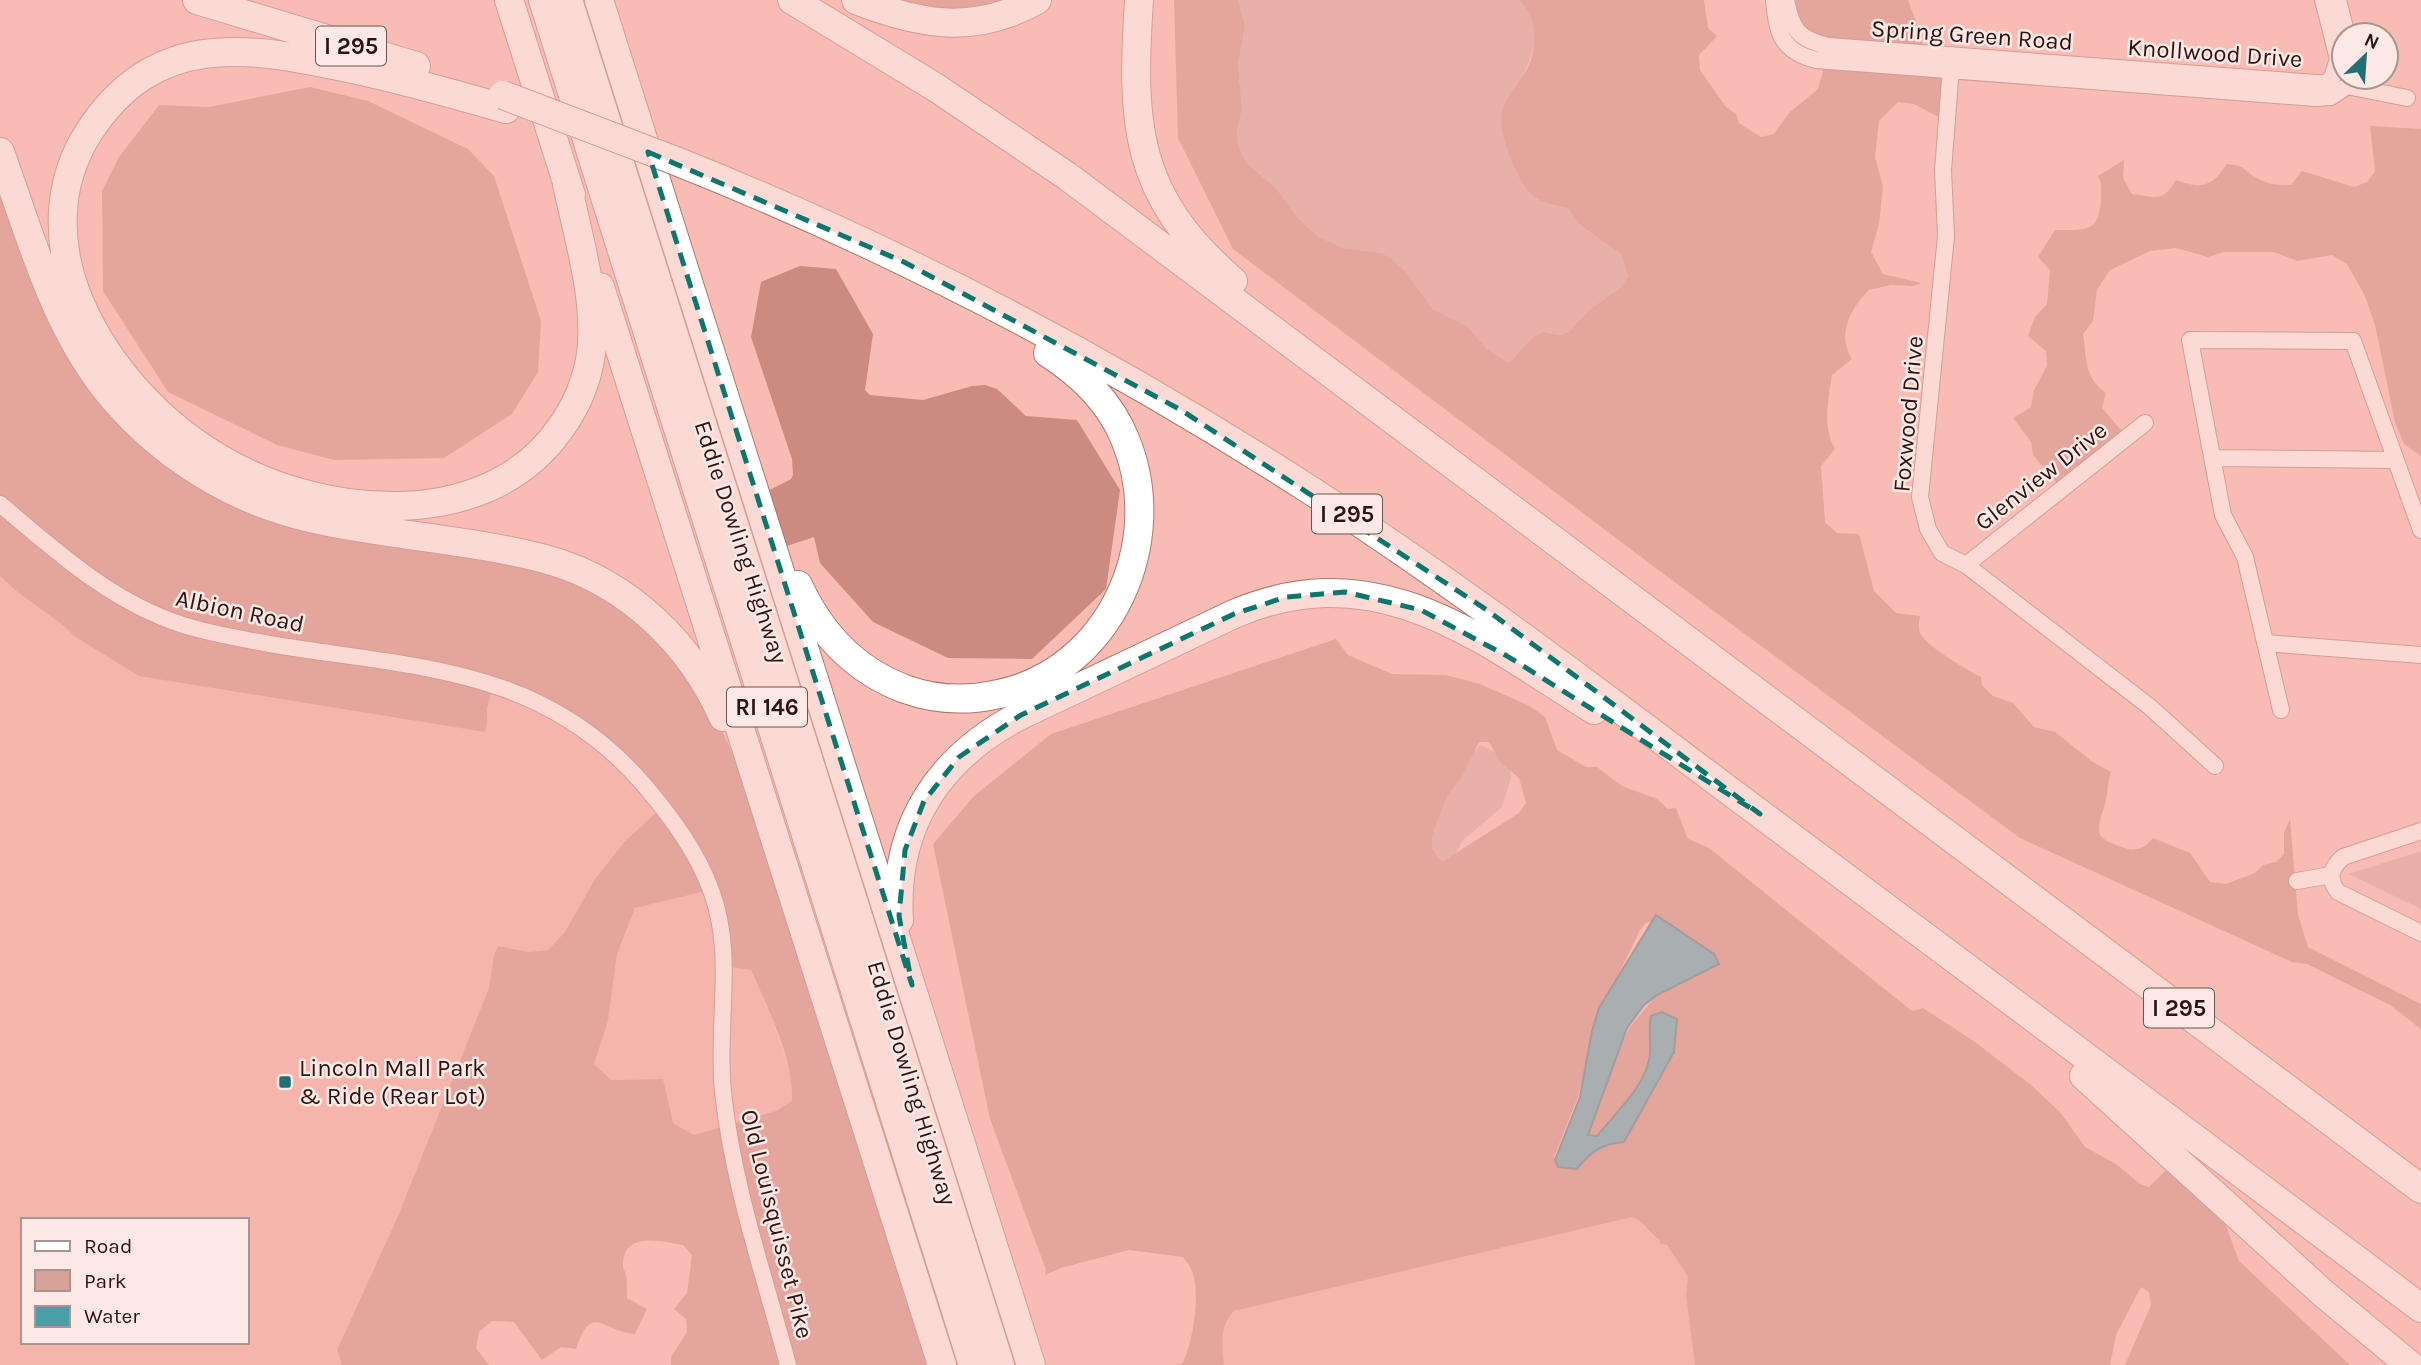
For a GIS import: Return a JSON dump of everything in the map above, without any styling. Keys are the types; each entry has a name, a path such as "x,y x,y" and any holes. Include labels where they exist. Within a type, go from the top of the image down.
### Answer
{"highway":[{"name":"I 295","path":"197,0 355,47 676,161 804,215 904,262 1137,384 1314,492 1487,611 2421,1308"},
{"path":"509,0 942,1365"},
{"name":"Eddie Dowling Highway","path":"542,0 973,1365"},
{"name":"Eddie Dowling Highway","path":"568,0 1000,1365"},
{"path":"599,0 1031,1365"},
{"name":"I 295","path":"792,0 891,59 1024,146 2421,1189"},
{"path":"856,0 913,20 947,24 993,18 1037,0"},
{"path":"1139,0 1135,89 1139,128 1149,168 1167,206 1192,241 1222,271 1405,429"},
{"path":"505,102 275,54 216,51 197,54 160,67 128,87 113,102 87,135 72,168 63,205 63,243 70,276 82,308 110,357 146,401 192,440 240,470 289,489 341,501 398,505 457,499 499,484 535,458 566,422 581,393 590,359 593,323 566,179"},
{"path":"0,152 71,336 103,386 144,430 204,475 247,497 281,510 337,523 539,558 581,572 623,595 667,633 694,665 715,699 791,888"},
{"path":"740,443 811,610 840,649 880,679 924,695 956,699 989,696 1021,688 1051,674 1091,641 1121,596 1138,544 1139,489 1124,437 1096,393 1072,369 904,262"},
{"path":"912,985 899,916 905,850 924,801 946,770 988,733 1021,715 1234,614 1286,597 1345,592 1384,598 1421,610 1515,661 1760,814"},
{"path":"1949,955 2315,1286 2410,1365"}],"street":[{"path":"1774,0 1779,34 1785,44 1805,57 1829,54"},
{"path":"1786,0 1793,25 1799,34 1829,54"},
{"name":"Knollwood Drive","path":"2096,74 2325,83 2332,78 2337,58 2323,0"},
{"path":"2338,0 2343,21"},
{"name":"Spring Green Road","path":"1829,54 2096,74 2315,98 2330,97 2337,91"},
{"name":"Foxwood Drive","path":"1952,63 1943,170 1946,236 1920,497 1928,529 1942,552 1966,565 2150,707 2215,766"},
{"path":"2383,91 2407,98"},
{"path":"2281,710 2245,557 2223,515 2190,340 2353,341 2421,530"},
{"name":"Glenview Drive","path":"1966,565 2145,423"},
{"path":"2213,458 2396,460"},
{"name":"Albion Road","path":"0,504 71,563 113,593 138,607 182,625 247,640 452,673 504,687"},
{"path":"2265,643 2421,655"},
{"name":"Old Louisquisset Pike","path":"504,687 562,714 620,759 671,818 706,877 718,910 724,944 721,1063 730,1139 751,1233 788,1365"},
{"path":"2421,831 2343,857 2333,866 2331,875 2331,883 2338,892 2421,933"},
{"path":"2297,880 2331,875"}],"highlighted area":[{"path":"648,152 904,262 1181,410 1487,610 1760,814 1507,656 1421,610 1345,592 1286,597 1234,614 1021,715 959,757 924,801 905,850 899,916 912,985"}],"shaded area":[{"path":"845,0 1050,0 1000,22"},
{"path":"1174,0 1238,0 1245,26 1238,64 1242,108 1237,131 1238,145 1247,164 1275,187 1296,216 1317,236 1342,248 1382,253 1393,260 1406,272 1433,309 1467,326 1487,349 1509,363 1533,337 1544,332 1559,335 1569,332 1589,310 1621,287 1628,276 1621,254 1581,226 1568,208 1542,201 1529,192 1509,153 1502,130 1502,111 1531,61 1534,42 1533,23 1518,0 1704,0 1708,28 1717,36 1699,55 1700,70 1726,107 1736,114 1739,123 1761,137 1774,134 1789,113 1818,89 1828,54 1807,50 1787,38 1781,0 1908,0 1921,41 1930,53 1955,59 1948,122 1914,104 1898,102 1879,121 1875,158 1883,186 1879,224 1871,252 1883,274 1921,283 1869,290 1851,313 1845,341 1852,359 1832,375 1828,403 1828,431 1835,449 1821,466 1825,522 1837,533 1859,534 1874,591 1896,613 1920,616 1920,633 1938,651 1981,677 1982,685 1993,696 2013,703 2034,727 2055,732 2093,762 2111,772 2099,828 2102,837 2107,841 2134,850 2144,847 2153,838 2190,853 2210,882 2226,884 2255,873 2263,865 2276,862 2284,854 2284,832 2290,819 2298,915 2308,947 2421,1004 2421,1029 2390,1005 2307,964 2292,962 2020,838 1649,563 1233,249 1178,138"},
{"path":"310,87 368,101 468,149 494,176 541,321 538,372 512,414 444,458 334,460 277,445 168,392 103,291 102,191 119,157 159,105 209,107"},
{"path":"2370,126 2421,129 2421,456 2404,444 2395,422 2375,325 2365,296 2347,264 2332,255 2297,261 2274,252 2224,252 2208,257 2176,248 2150,251 2110,270 2097,290 2093,321 2083,334 2086,360 2094,381 2106,393 2102,408 2125,435 2061,488 2033,455 2031,442 2013,418 2031,407 2034,390 2047,366 2046,351 2028,336 2035,317 2047,304 2050,270 2038,257 2055,230 2082,229 2094,224 2098,218 2101,198 2098,176 2124,160 2123,178 2132,194 2153,197 2163,195 2176,180 2192,185 2210,182 2227,164 2241,167 2261,180 2274,184 2291,185 2302,171 2354,187 2367,182 2375,171"},
{"path":"0,168 101,389 435,545 599,588 691,667 731,750 753,807 938,1365 671,1365 671,1357 687,1332 686,1319 674,1309 687,1293 692,1255 683,1245 646,1241 637,1242 630,1247 625,1254 623,1266 627,1298 647,1309 635,1334 593,1323 587,1326 576,1349 561,1347 542,1360 514,1322 492,1321 479,1332 476,1348 489,1365 342,1365 337,1350 398,1216 489,988 498,946 529,952 548,950 565,932 595,879 625,841 658,811 622,768 546,712 493,689 487,708 485,732 139,676 74,636 0,576","holes":["706,891 722,966 751,970 784,1051 792,1085 792,1101 776,1111 694,1135 673,1123 663,1079 611,1080 594,1064 608,1021 617,954 635,908"]},
{"path":"800,266 836,269 873,334 865,390 870,395 923,400 972,386 985,385 997,389 1026,416 1077,420 1120,490 1106,589 1032,659 948,658 873,622 820,563 814,537 781,548 760,495 791,479 792,459 751,337 761,282"},
{"path":"0,576 74,636 487,723 487,708 493,689 546,712 622,768 658,811 625,841 595,879 565,932 548,950 529,952 498,947 494,955 489,988 398,1216 337,1350 342,1365 0,1365"},
{"path":"1336,639 1348,655 1392,674 1446,675 1480,684 1528,705 1545,717 1557,750 1586,767 1597,767 1622,786 1657,799 1668,809 1676,808 1688,839 1709,848 1912,1011 1923,1008 1975,1042 2031,1085 2060,1112 2085,1147 2116,1164 2140,1184 2149,1187 2172,1164 2218,1204 2239,1261 2350,1365 2125,1365 2151,1305 2149,1292 2141,1287 2116,1335 2110,1365 1695,1365 1686,1295 1688,1277 1667,1245 1660,1244 1660,1240 1632,1217 1234,1311 1224,1329 1224,1365 1173,1365 1182,1364 1186,1355 1196,1305 1195,1281 1183,1257 1129,1250 1061,1268 1045,1275 1046,1270 990,1119 933,844 974,796 1051,734","holes":["1479,742 1489,742 1501,763 1519,778 1526,803 1519,813 1442,862 1432,849 1432,836 1447,796 1461,778","1660,919 1704,957 1655,997 1629,1028 1580,1137 1562,1162 1554,1157 1578,1097 1599,1015 1640,930 1646,923"]},
{"path":"706,891 722,966 750,970 770,1012 793,1082 792,1101 776,1111 694,1135 673,1123 662,1079 611,1080 594,1064 608,1021 617,954 635,908"},
{"path":"1632,1217 1642,1220 1650,1234 1667,1245 1688,1278 1686,1295 1695,1365 1224,1365 1221,1340 1226,1318 1234,1311"}],"green space":[{"path":"1238,0 1518,0 1529,12 1534,26 1534,41 1525,70 1502,111 1553,205 1568,208 1581,226 1621,254 1628,276 1621,287 1589,310 1569,332 1559,335 1544,332 1533,337 1509,363 1487,349 1467,326 1433,309 1406,272 1393,260 1382,253 1342,248 1317,236 1296,216 1275,187 1247,164 1238,145 1237,131 1242,108 1238,64 1245,26"},
{"path":"1480,745 1508,758 1511,778 1502,807 1462,841 1423,922 1403,893 1461,766"},
{"path":"2421,851 2421,909 2349,874"}],"water":[{"path":"1656,915 1714,954 1719,964 1657,995 1644,1005 1627,1028 1588,1135 1597,1136 1630,1098 1643,1077 1650,1054 1651,1016 1662,1012 1677,1019 1674,1052 1624,1142 1610,1144 1598,1150 1577,1169 1558,1167 1555,1160 1580,1097 1599,1008"}],"place":[{"name":"Lincoln Mall Park & Ride (Rear Lot)","path":"285,1082"}]}
